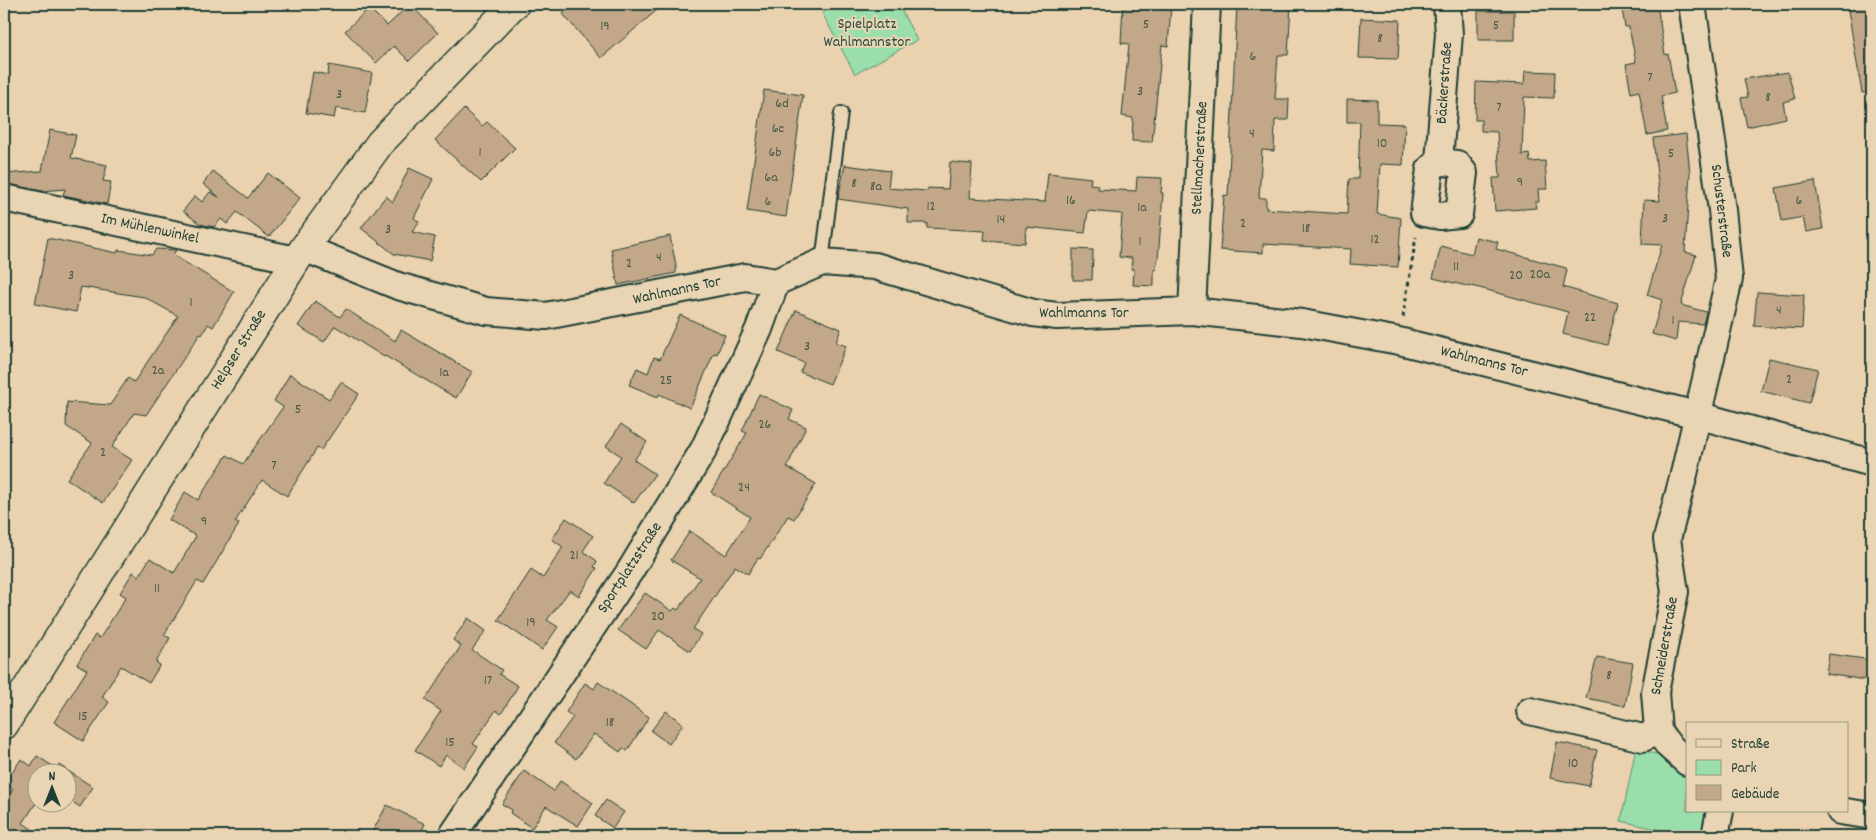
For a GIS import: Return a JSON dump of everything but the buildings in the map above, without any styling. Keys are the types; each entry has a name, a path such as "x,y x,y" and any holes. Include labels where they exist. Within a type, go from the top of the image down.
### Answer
{"street":[{"name":"Helpser Straße","path":"4,725 300,254 380,143 513,4"},
{"name":"Stellmacherstraße","path":"1192,311 1207,4"},
{"name":"Bäckerstraße","path":"1424,213 1430,169 1439,161 1449,34 1447,4"},
{"name":"Schusterstraße","path":"1692,4 1722,210 1729,279 1697,415"},
{"path":"1424,213 1440,216 1459,214 1464,174 1457,164 1439,161"},
{"name":"Im Mühlenwinkel","path":"4,198 300,254"},
{"name":"Wahlmanns Tor","path":"300,254 398,286 486,311 546,316 746,277 776,282 822,262 875,266 1032,313 1057,316 1192,311 1302,323 1399,340 1697,415 1872,463"},
{"name":"Sportplatzstraße","path":"452,836 630,571 704,449 759,329 776,282"},
{"name":"Schneiderstraße","path":"1658,731 1655,692 1675,592 1667,539 1697,415"},
{"path":"1530,711 1643,738 1658,731 1668,746 1686,761"},
{"path":"1715,836 1720,812"},
{"path":"1846,812 1872,816"}],"lane":[{"path":"822,262 841,113"}],"path":[{"path":"1399,340 1419,220 1424,213"}],"green space":[{"name":"Spielplatz Wahlmannstor","path":"839,4 898,4 917,40 855,74 822,13"},
{"path":"1636,748 1663,757 1686,770 1686,812 1712,812 1708,836 1688,836 1621,821"}]}
